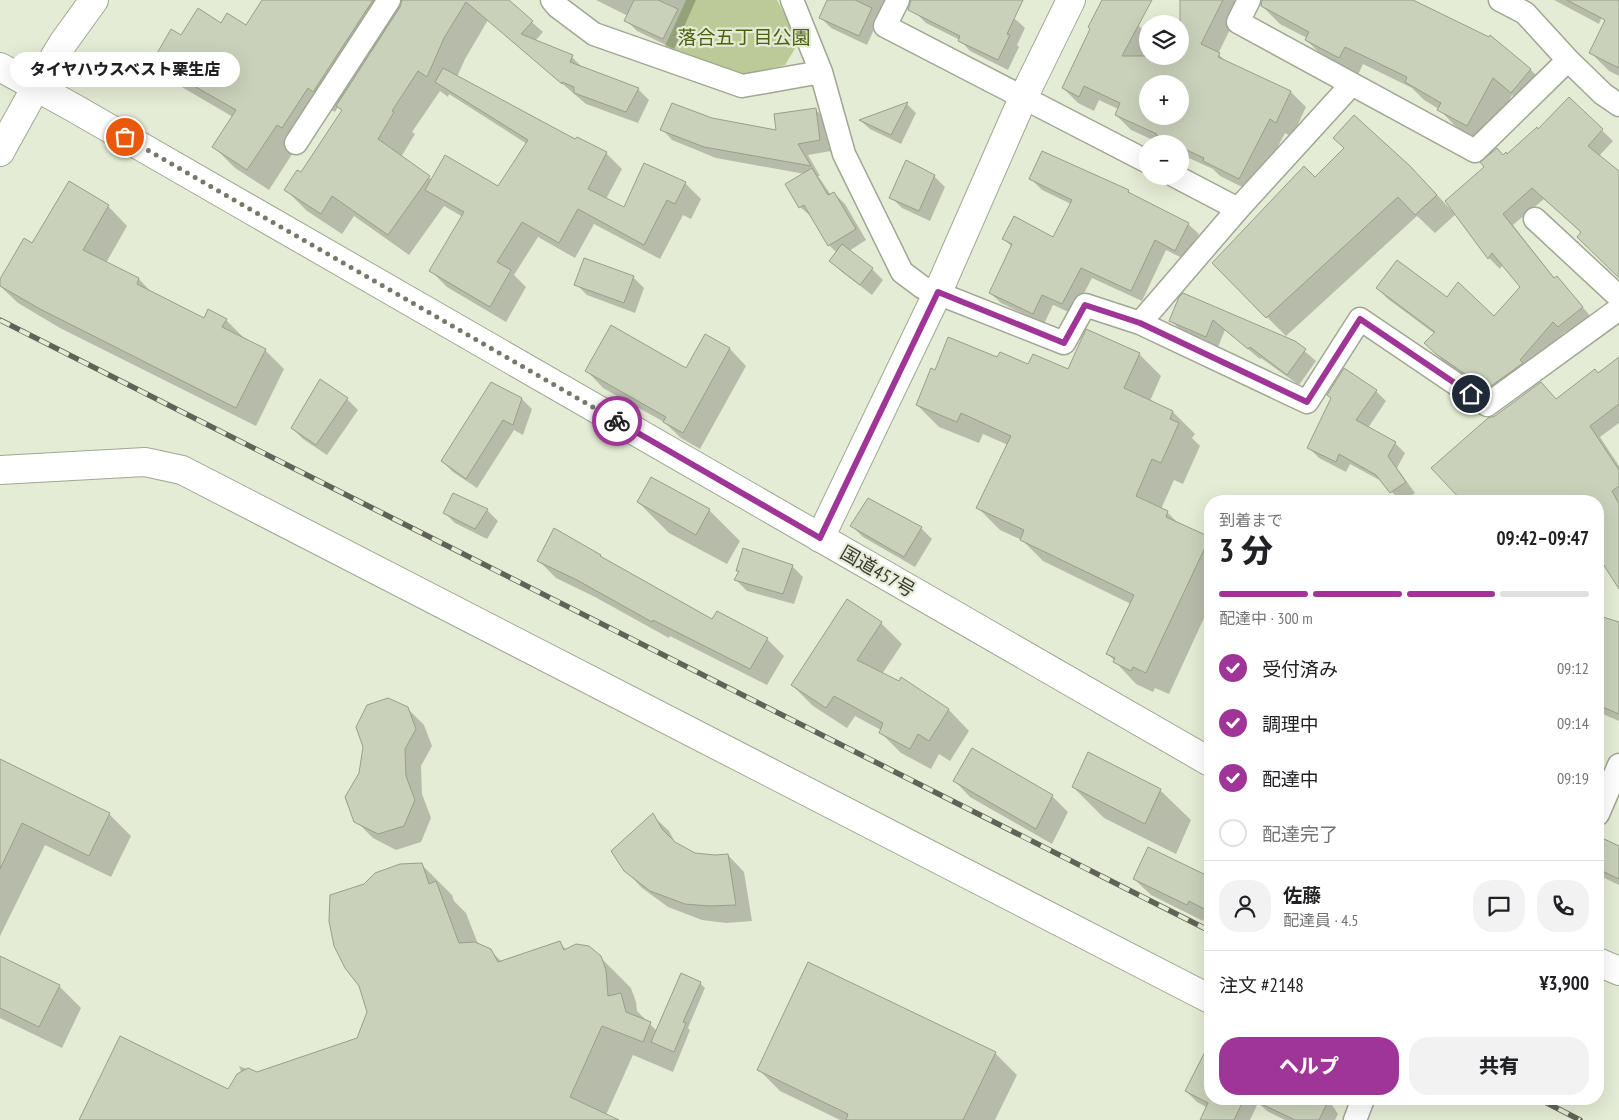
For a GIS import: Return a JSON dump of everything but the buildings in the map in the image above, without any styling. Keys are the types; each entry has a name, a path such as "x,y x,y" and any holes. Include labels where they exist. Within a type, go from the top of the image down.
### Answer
{"main road":[{"path":"0,152 36,86 63,43 94,0"},
{"path":"820,538 938,292 1023,98 1070,0"},
{"name":"国道457号","path":"0,68 36,86 1204,759"},
{"path":"0,470 145,462 182,470 1204,996"},
{"path":"1604,965 1619,971"}],"street":[{"path":"296,143 389,0"},
{"path":"552,0 558,7 594,34 742,86 821,72"},
{"path":"792,0 821,72 844,154 902,272 922,287 1064,343 1085,305 1140,323 1307,402 1360,319 1487,405 1619,309"},
{"path":"898,0 885,26 1139,157"},
{"path":"1249,0 1238,22 1475,152 1568,60"},
{"path":"1500,0 1525,13 1568,60 1603,94 1619,105"},
{"path":"1140,323 1238,209 1352,85"},
{"path":"1189,183 1238,209"},
{"path":"1535,219 1619,297"},
{"path":"1604,800 1619,765"},
{"path":"1355,1120 1361,1105"}],"green space":[{"name":"落合五丁目公園","path":"686,0 777,0 799,42 785,65 741,76 665,46"}],"railway":[{"path":"0,320 1204,928"},
{"path":"1551,1105 1580,1120"}],"way so far":[{"path":"125,137 617,421"}],"place":[{"name":"タイヤハウスベスト栗生店","path":"125,137"}],"route":[{"path":"617,421 820,538 938,292 1064,343 1085,305 1140,323 1307,402 1360,319 1471,394"}]}
